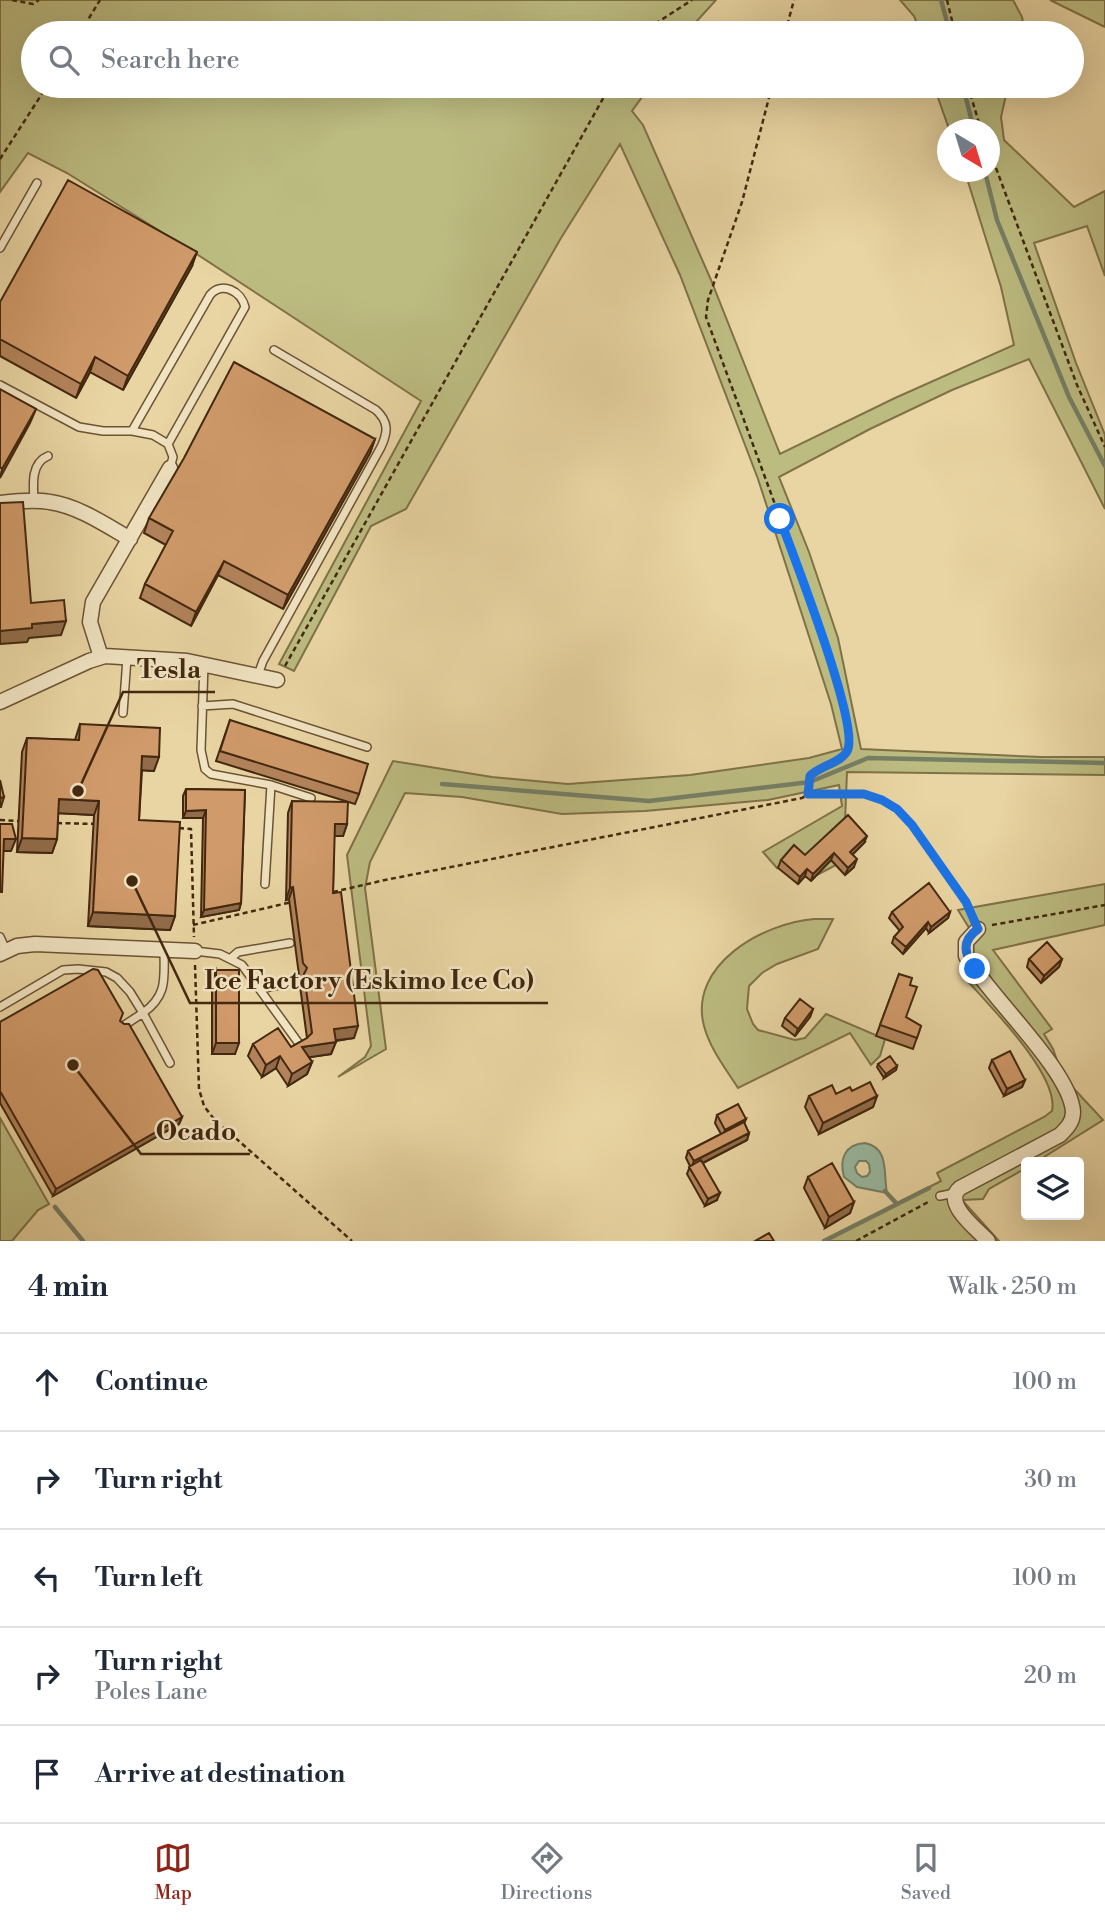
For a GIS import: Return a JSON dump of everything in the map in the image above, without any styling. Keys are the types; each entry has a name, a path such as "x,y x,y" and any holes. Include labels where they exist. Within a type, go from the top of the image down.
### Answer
{"street":[{"path":"101,657 91,628 91,608 170,468"},
{"path":"0,503 34,501 63,505 130,539"},
{"path":"0,702 101,657 204,664 277,681"},
{"path":"947,1195 1060,1135 1073,1115 1070,1099 1055,1073 966,956 966,943 978,929"},
{"path":"2,947 35,944 195,951"},
{"path":"947,1195 953,1198 957,1207 988,1241"}],"lane":[{"path":"0,248 37,183"},
{"path":"132,430 210,295 216,288 223,287 243,299 245,307 168,444"},
{"path":"258,676 263,661 381,447 387,430 383,417 376,410 274,350"},
{"path":"0,385 79,428 148,433 168,444 173,457 170,468"},
{"path":"34,501 35,470 42,459 48,456"},
{"path":"123,713 127,657"},
{"path":"204,664 202,755 206,771 271,785 311,798"},
{"path":"202,706 233,704 367,747"},
{"path":"265,884 271,785"},
{"path":"231,958 238,952 290,943"},
{"path":"123,1026 155,1003 162,990 164,950"},
{"path":"195,951 220,954 246,969 300,1045"},
{"path":"0,1007 63,970 78,968 106,972 117,978 130,992 170,1063"},
{"path":"260,989 297,981"}],"path":[{"path":"12,0 33,4 39,0"},
{"path":"87,21 100,0"},
{"path":"660,21 692,0"},
{"path":"788,21 794,0"},
{"path":"947,0 952,21"},
{"path":"0,159 39,98"},
{"path":"277,681 603,98"},
{"path":"769,98 742,202 708,300 706,317 780,519 844,707 849,734 848,750 810,776 808,794"},
{"path":"972,98 978,119"},
{"path":"1000,181 1077,385 1105,447"},
{"path":"327,894 385,880 802,798 808,794 864,794 897,809 912,825 966,902 978,929 1105,905"},
{"path":"0,820 31,821"},
{"path":"58,822 98,825"},
{"path":"177,828 191,829 199,1089 204,1106 214,1119 352,1241"},
{"path":"193,925 300,900"},
{"path":"856,1241 947,1195"}],"green space":[{"path":"0,0 716,0 697,21 21,21 21,98 641,98 632,111 643,125 711,280 780,454 895,398 1014,345 1001,287 968,182 1000,182 1000,119 946,119 938,98 1005,98 1001,117 1004,140 1074,207 1105,191 1105,276 1087,226 1034,243 1076,363 1105,435 1105,509 1029,359 952,390 779,477 809,552 838,638 861,749 1105,757 1105,775 847,772 845,822 819,847 836,865 817,875 792,853 777,868 763,852 842,806 839,785 768,800 645,811 562,814 462,797 405,793 370,862 365,888 386,1049 338,1077 365,1057 371,1046 347,855 393,761 492,777 568,784 690,775 809,758 842,749 831,704 758,479 680,275 620,144 561,238 406,509 371,526 294,671 279,664 421,401 192,251 67,173 28,153 0,192"},
{"path":"900,0 1013,0 1023,21 916,21"},
{"path":"1050,0 1105,0 1105,27 1103,26"},
{"path":"1105,884 1105,925 993,950 1052,1029 1044,1034 1053,1049 1063,1077 1103,1120 1044,1157 1021,1157 1021,1171 989,1189 983,1199 962,1200 999,1241 824,1241 941,1181 937,1173 1052,1111 1051,1096 1045,1078 1033,1059 963,976 977,962 971,952 971,931 958,910"},
{"path":"833,919 818,949 777,964 762,973 749,986 747,1009 753,1024 758,1030 795,1040 805,1038 826,1014 885,1039 880,1056 871,1065 850,1033 738,1088 714,1051 704,1026 702,1004 707,984 718,966 734,951 753,939 794,922"},
{"path":"0,1118 49,1204 38,1210 12,1241 0,1241"}],"shaded area":[{"path":"858,1144 873,1146 882,1156 887,1193 857,1187 844,1177 842,1164 845,1154 848,1149","holes":["859,1161 866,1161 870,1172 862,1177 855,1167"]}],"building":[{"path":"68,180 197,252 128,376 95,357 81,384 0,339 0,302"},
{"path":"234,362 375,439 288,595 224,561 196,612 145,584 173,531 149,518"},
{"path":"0,389 36,409 2,469 0,467"},
{"path":"23,502 31,603 64,600 66,621 32,624 32,628 0,631 0,503"},
{"path":"230,720 368,764 359,794 220,751"},
{"path":"80,724 160,728 159,757 142,756 139,820 180,822 175,916 93,912 99,801 59,799 57,839 22,838 27,738 79,740"},
{"path":"0,780 4,797 0,798"},
{"path":"186,789 245,790 241,903 204,910 206,810 186,811"},
{"path":"292,801 348,802 347,824 335,824 333,893 341,892 358,1026 334,1029 336,1042 302,1047 312,1062 292,1074 280,1056 266,1065 253,1044 278,1028 291,1047 312,1033 304,974 307,968 303,963 293,887 290,888"},
{"path":"848,815 867,836 850,852 857,859 848,868 834,853 813,874 807,869 800,877 781,860 794,845 805,855"},
{"path":"0,824 12,824 16,839 4,839 2,892 0,892"},
{"path":"929,883 950,912 931,927 928,922 906,947 894,937 903,927 892,912"},
{"path":"1047,942 1062,959 1044,976 1029,959"},
{"path":"93,969 98,970 123,1013 120,1021 129,1024 182,1117 56,1189 0,1091 0,1022"},
{"path":"216,970 239,970 239,1043 216,1043"},
{"path":"899,974 912,978 910,985 917,987 906,1017 921,1026 917,1038 880,1025"},
{"path":"800,999 813,1009 798,1029 785,1018"},
{"path":"1010,1051 1025,1080 1007,1089 992,1060"},
{"path":"890,1056 897,1066 886,1074 878,1064"},
{"path":"870,1082 877,1096 823,1123 809,1096 832,1085 836,1094 850,1087 852,1091"},
{"path":"738,1104 746,1119 725,1130 717,1115"},
{"path":"744,1122 749,1133 694,1161 688,1151"},
{"path":"701,1160 720,1193 708,1199 689,1167"},
{"path":"832,1163 854,1202 829,1217 808,1177"},
{"path":"769,1233 774,1241 755,1241"}],"waterway":[{"path":"941,0 947,21"},
{"path":"966,98 971,119"},
{"path":"988,182 997,220 1069,397 1105,466"},
{"path":"442,784 649,801 810,782 868,758 1105,763"},
{"path":"824,1241 929,1188"},
{"path":"885,1191 897,1204"},
{"path":"55,1207 83,1241"}],"place":[{"name":"Tesla","path":"78,791"},
{"name":"Ice Factory (Eskimo Ice Co)","path":"132,881"},
{"name":"Ocado","path":"73,1065"}],"route":[{"path":"780,519 840,689 849,734 849,746 845,755 813,772 808,794 864,794 890,804 904,815 966,902 978,929 969,937 965,947 966,956 975,969"}]}
